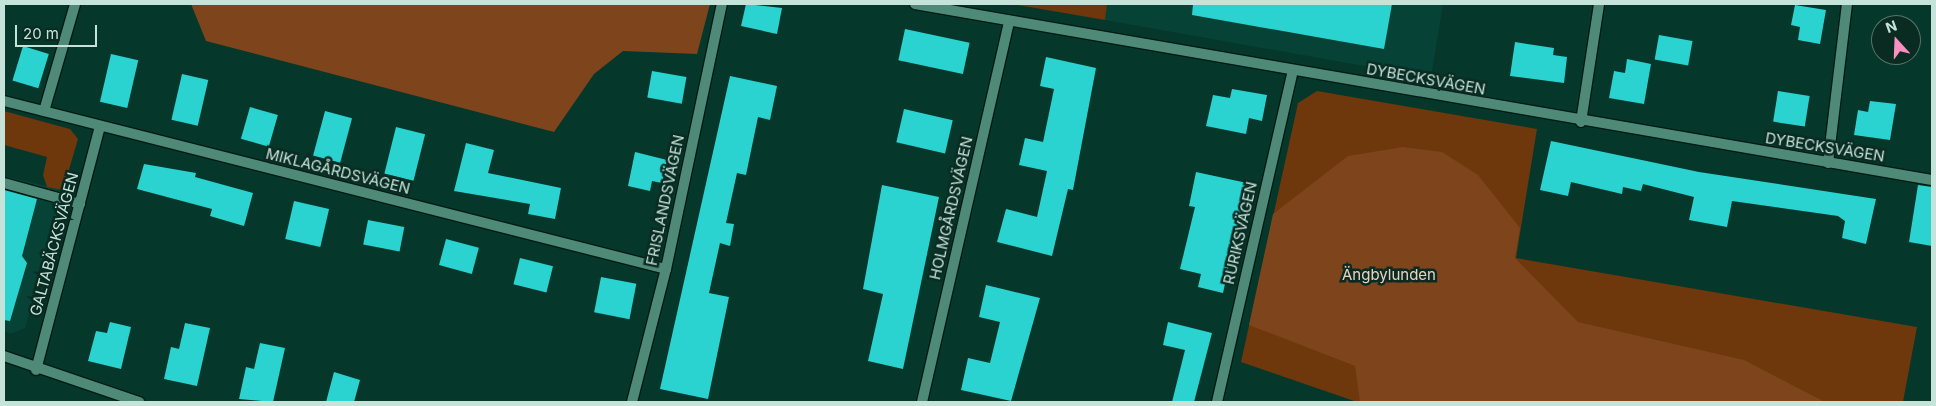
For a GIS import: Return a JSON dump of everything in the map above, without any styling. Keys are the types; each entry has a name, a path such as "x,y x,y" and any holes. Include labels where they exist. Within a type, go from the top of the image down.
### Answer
{"street":[{"path":"44,111 75,4"},
{"name":"FRISLANDSVÄGEN","path":"632,402 666,269 722,4"},
{"name":"DYBECKSVÄGEN","path":"915,4 1581,122 1932,180"},
{"path":"1581,122 1599,4"},
{"path":"1828,163 1847,4"},
{"name":"HOLMGÅRDSVÄGEN","path":"922,402 1009,20"},
{"name":"RURIKSVÄGEN","path":"1217,402 1293,71"},
{"name":"MIKLAGÅRDSVÄGEN","path":"4,101 666,269"},
{"name":"GALTABÄCKSVÄGEN","path":"36,370 100,126"},
{"path":"4,183 80,204"},
{"path":"4,356 36,370 139,402"}],"shaded area":[{"path":"1107,4 1443,4 1431,78 1105,20"},
{"path":"4,176 63,190 25,328 10,334 4,330"}],"green space":[{"path":"191,4 710,4 697,54 623,51 594,74 554,132 206,41"},
{"path":"1011,4 1107,4 1105,20"},
{"name":"Ängbylunden","path":"1317,91 1537,129 1516,258 1917,327 1903,402 1357,402 1241,362 1298,103"},
{"path":"4,111 70,129 78,139 63,190 47,187 43,175 47,157 4,145"},
{"name":"Ängbylunden","path":"1403,147 1442,152 1478,175 1520,228 1515,258 1578,322 1744,360 1825,402 1360,402 1355,366 1249,325 1273,214 1348,156"}],"building":[{"path":"746,4 782,8 777,34 741,26"},
{"path":"1193,4 1392,4 1384,49 1192,15"},
{"path":"1795,5 1826,10 1820,44 1798,40 1800,27 1791,25"},
{"path":"905,29 970,43 963,74 898,60"},
{"path":"1659,35 1692,41 1688,66 1655,60"},
{"path":"1515,42 1554,48 1553,55 1567,57 1564,83 1510,76"},
{"path":"23,46 49,54 38,88 12,80"},
{"path":"111,54 138,60 127,108 100,102"},
{"path":"1046,57 1096,68 1073,190 1068,189 1052,256 997,242 1006,209 1037,217 1047,171 1019,165 1025,138 1043,142 1054,89 1040,86"},
{"path":"1627,59 1651,64 1644,104 1609,98 1614,71 1625,73"},
{"path":"652,71 686,77 682,104 647,98"},
{"path":"182,74 208,80 198,126 171,120"},
{"path":"730,76 777,86 770,120 758,117 746,175 737,173 726,223 734,224 730,246 720,243 709,293 729,297 708,399 660,389"},
{"path":"1232,89 1267,95 1262,121 1249,118 1246,134 1206,126 1213,95 1230,98"},
{"path":"1778,91 1810,96 1805,127 1773,122"},
{"path":"1870,101 1896,104 1890,140 1854,135 1858,110 1868,112"},
{"path":"250,107 278,115 269,147 241,139"},
{"path":"904,109 953,120 945,153 896,142"},
{"path":"325,111 352,118 340,163 313,155"},
{"path":"396,127 425,134 413,181 384,174"},
{"path":"1551,141 1699,172 1876,199 1866,244 1842,238 1845,221 1838,216 1732,201 1727,227 1689,220 1694,197 1643,184 1641,191 1623,187 1622,194 1571,182 1568,196 1540,190"},
{"path":"466,143 494,150 488,173 561,188 555,219 528,214 530,204 454,191"},
{"path":"635,152 667,160 662,183 652,181 650,191 628,186"},
{"path":"144,164 196,173 195,177 253,193 244,226 210,216 212,209 137,189"},
{"path":"1196,172 1247,183 1223,293 1198,287 1201,274 1180,269 1195,207 1189,206"},
{"path":"882,185 939,197 903,369 868,361 883,294 863,289"},
{"path":"1918,185 1932,187 1932,246 1909,242"},
{"path":"4,190 37,199 22,256 27,263 10,321 4,320"},
{"path":"294,201 329,209 320,247 285,239"},
{"path":"368,220 404,227 400,252 363,245"},
{"path":"446,239 479,248 472,274 439,265"},
{"path":"520,258 553,266 546,292 513,284"},
{"path":"601,277 636,284 629,319 594,312"},
{"path":"986,285 1040,298 1011,401 961,390 968,358 990,363 1000,322 979,317"},
{"path":"110,322 131,327 121,369 88,361 96,331 107,333"},
{"path":"1168,322 1212,333 1194,402 1172,402 1185,350 1163,345"},
{"path":"185,323 210,328 197,386 164,379 171,347 179,349"},
{"path":"260,343 285,348 273,402 239,399 246,367 254,369"},
{"path":"334,372 360,380 354,402 326,402"}]}
